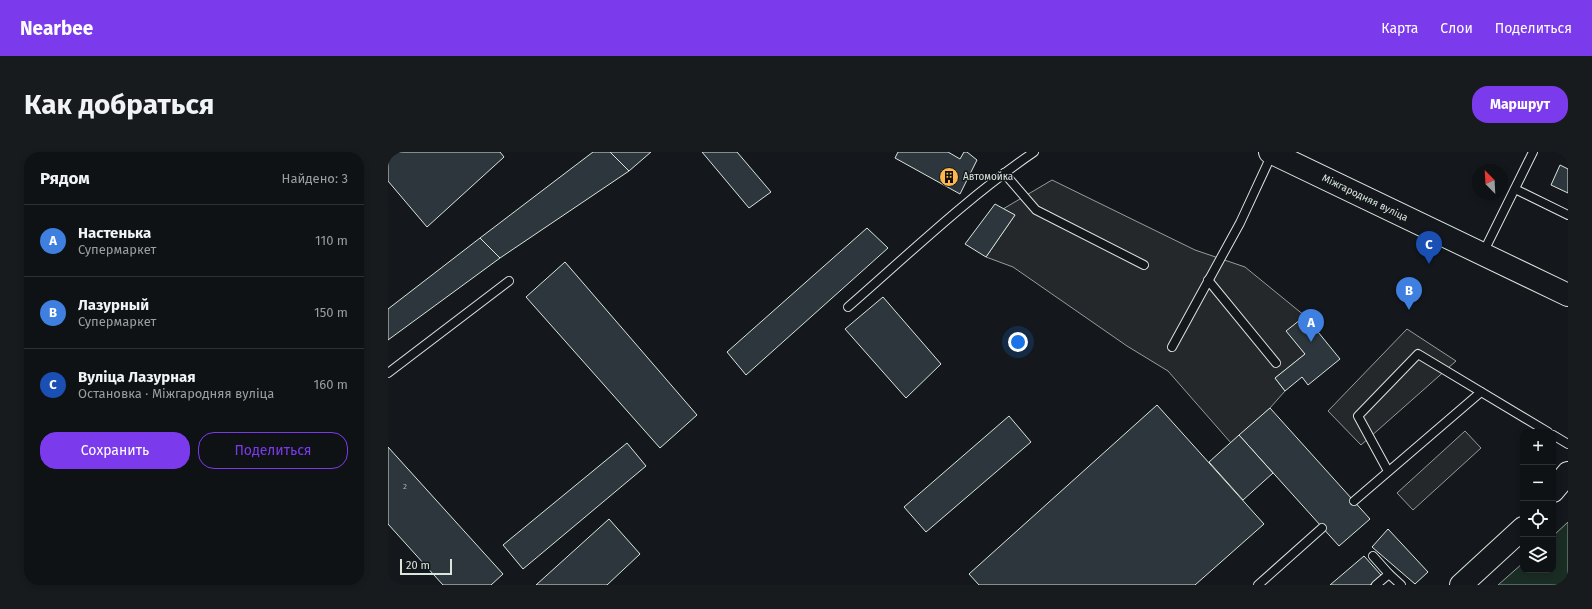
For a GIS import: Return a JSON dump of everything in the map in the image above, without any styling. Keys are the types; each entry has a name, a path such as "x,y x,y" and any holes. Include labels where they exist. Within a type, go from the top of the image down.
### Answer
{"main road":[{"name":"Міжгародняя вуліца","path":"1271,153 1568,295"},
{"path":"1556,487 1568,473"},
{"path":"1461,585 1520,531"}],"lane":[{"path":"848,307 943,223 1004,173 1034,152"},
{"path":"1482,254 1533,152"},
{"path":"1172,347 1240,223 1271,153"},
{"path":"1004,173 1036,210 1144,265"},
{"path":"1515,188 1568,215"},
{"path":"1208,280 1276,363"},
{"path":"388,373 509,281"},
{"path":"1388,471 1358,416 1418,354 1543,429"},
{"path":"1354,501 1481,392"},
{"path":"1556,437 1568,444"},
{"path":"1258,585 1322,528"},
{"path":"1373,556 1401,585"},
{"path":"1376,585 1389,574"}],"green space":[{"path":"1568,522 1568,585 1498,585 1520,566 1520,573 1556,573 1556,533"}],"shaded area":[{"path":"1052,180 1195,250 1245,267 1305,316 1287,331 1305,354 1275,378 1285,391 1270,408 1231,443 1168,371 1127,346 1013,267 986,257 1015,215 1003,209"},
{"path":"1407,329 1456,361 1361,445 1328,411"},
{"path":"1465,431 1481,448 1413,510 1397,493"}],"building":[{"path":"388,152 500,152 504,157 427,227 388,181"},
{"path":"593,152 610,152 629,171 500,258 480,238"},
{"path":"610,152 651,152 629,171"},
{"path":"702,152 737,152 771,192 749,208"},
{"name":"Автомойка","path":"898,152 948,152 960,159 964,152 967,152 977,160 960,194 895,158"},
{"path":"1560,165 1568,169 1568,193 1551,185"},
{"path":"995,204 1015,215 986,257 965,244"},
{"path":"867,228 888,248 746,375 727,352"},
{"path":"480,238 500,258 388,340 388,309"},
{"path":"565,262 697,415 660,448 526,297"},
{"path":"883,297 941,364 906,398 845,329"},
{"path":"1305,316 1340,359 1308,385 1302,377 1285,391 1275,378 1305,354 1286,331"},
{"path":"1157,405 1264,524 1195,585 979,585 969,574"},
{"path":"1270,408 1370,519 1339,546 1239,435"},
{"path":"1009,416 1031,442 926,532 904,507"},
{"path":"1239,435 1273,473 1243,500 1209,462"},
{"path":"627,443 646,466 523,569 503,545"},
{"path":"388,447 503,574 491,585 443,585 388,524"},
{"path":"609,519 640,554 607,585 536,585"},
{"path":"1388,529 1428,572 1415,584 1372,547"},
{"path":"1364,556 1381,575 1370,585 1330,585"}],"place":[{"name":"Автомойка","path":"949,177"},
{"name":"Вуліца Лазурная","path":"1429,264"},
{"name":"Лазурный","path":"1409,310"},
{"name":"Настенька","path":"1311,342"}]}
